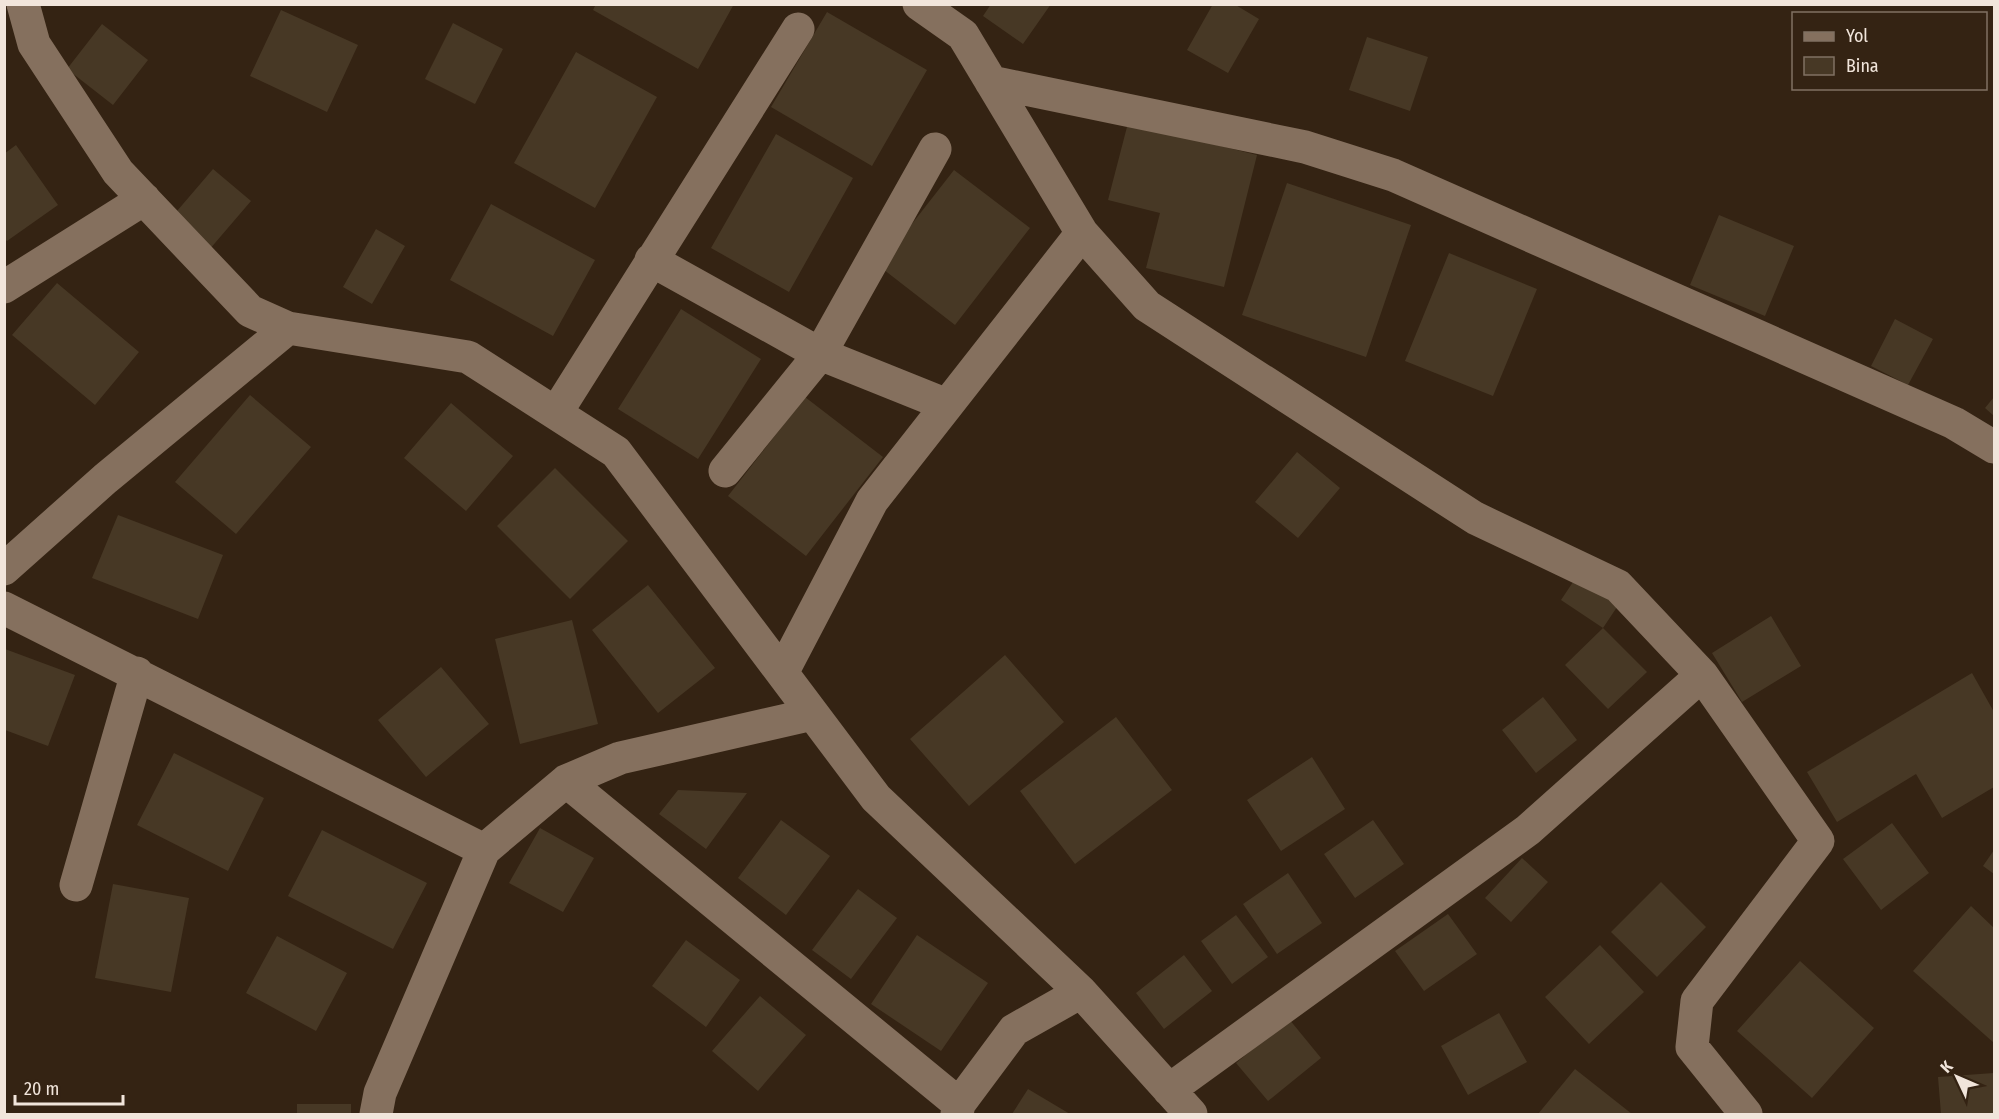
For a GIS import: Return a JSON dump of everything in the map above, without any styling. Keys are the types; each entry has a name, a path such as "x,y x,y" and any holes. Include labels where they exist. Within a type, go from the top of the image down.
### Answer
{"street":[{"path":"23,4 34,44 118,172 250,311 288,328 468,357 616,452 876,798 1081,992 1191,1114"},
{"path":"919,4 963,35 1082,232 1147,306 1474,518 1618,586 1702,675 1818,841 1696,1000 1692,1047 1746,1114"},
{"path":"556,413 798,29"},
{"path":"991,82 1305,147 1393,175 1954,423 1995,447"},
{"path":"725,471 820,354 935,148"},
{"path":"4,287 144,199"},
{"path":"782,673 872,501 1082,232"},
{"path":"651,260 820,354 947,405"},
{"path":"4,569 105,479 288,328"},
{"path":"4,608 137,673 484,850"},
{"path":"76,885 137,673"},
{"path":"1169,1090 1527,830 1702,675"},
{"path":"376,1114 380,1093 484,850 566,781 620,758 813,714"},
{"path":"566,781 958,1109 1014,1030 1081,992"}],"building":[{"path":"596,4 734,4 698,69 593,10"},
{"path":"991,4 1051,4 1023,44 983,16"},
{"path":"1213,4 1234,4 1259,19 1228,73 1187,50"},
{"path":"281,10 358,45 327,112 250,76"},
{"path":"827,12 927,70 872,166 771,107"},
{"path":"453,23 503,49 475,104 425,79"},
{"path":"102,24 148,60 113,105 67,69"},
{"path":"1367,37 1428,57 1410,111 1349,90"},
{"path":"576,52 657,97 595,208 514,163"},
{"path":"1128,123 1257,155 1224,287 1146,268 1160,213 1108,200"},
{"path":"776,134 853,178 789,292 711,248"},
{"path":"16,145 58,205 7,241 4,238 4,154"},
{"path":"213,169 251,201 209,250 171,218"},
{"path":"954,170 1030,228 955,325 879,266"},
{"path":"1287,183 1411,225 1366,357 1242,315"},
{"path":"491,204 595,260 553,336 450,280"},
{"path":"1719,215 1794,246 1765,316 1690,285"},
{"path":"376,229 405,246 372,304 343,287"},
{"path":"1449,253 1537,289 1493,396 1405,361"},
{"path":"57,283 139,352 95,405 12,335"},
{"path":"681,309 761,359 698,459 618,409"},
{"path":"1895,319 1933,339 1908,385 1871,366"},
{"path":"250,395 311,447 236,534 175,482"},
{"path":"805,397 883,457 806,556 728,496"},
{"path":"1994,397 1994,416 1985,408"},
{"path":"451,403 513,456 466,511 404,458"},
{"path":"1297,452 1340,488 1298,538 1255,502"},
{"path":"555,468 628,541 570,599 497,526"},
{"path":"118,515 223,555 198,619 92,578"},
{"path":"1579,573 1621,601 1603,628 1561,600"},
{"path":"648,585 715,668 658,713 592,630"},
{"path":"1771,616 1801,666 1742,702 1712,653"},
{"path":"572,620 598,724 520,744 495,639"},
{"path":"1603,628 1647,672 1608,709 1565,665"},
{"path":"5,649 75,675 48,746 5,730"},
{"path":"1005,655 1064,722 969,806 910,739"},
{"path":"441,667 489,724 426,777 378,720"},
{"path":"1972,673 1994,712 1994,787 1942,818 1916,774 1837,822 1807,772"},
{"path":"1543,697 1577,740 1536,773 1502,730"},
{"path":"1116,717 1172,790 1075,864 1020,791"},
{"path":"174,753 264,798 228,871 137,825"},
{"path":"1312,757 1345,809 1281,851 1247,800"},
{"path":"678,790 747,793 706,849 659,814"},
{"path":"781,820 830,856 786,915 738,878"},
{"path":"1373,820 1404,864 1355,898 1324,854"},
{"path":"1892,823 1929,873 1881,910 1843,859"},
{"path":"540,828 594,858 563,912 509,883"},
{"path":"322,830 427,883 393,949 288,896"},
{"path":"1994,850 1994,874 1983,866"},
{"path":"1522,858 1548,882 1511,922 1485,898"},
{"path":"1288,873 1322,923 1277,954 1243,904"},
{"path":"1661,882 1706,927 1657,977 1611,932"},
{"path":"113,884 189,898 171,992 95,978"},
{"path":"858,889 897,918 851,979 812,950"},
{"path":"1971,906 1994,928 1994,1043 1913,971"},
{"path":"1448,914 1477,954 1424,991 1395,951"},
{"path":"1236,915 1268,957 1232,984 1201,941"},
{"path":"917,935 988,983 941,1051 871,1004"},
{"path":"277,936 347,973 316,1031 246,993"},
{"path":"686,940 740,980 706,1027 652,986"},
{"path":"1600,945 1644,992 1589,1044 1545,997"},
{"path":"1184,955 1212,991 1164,1029 1136,993"},
{"path":"1800,961 1874,1028 1812,1098 1737,1031"},
{"path":"760,996 806,1035 758,1091 712,1051"},
{"path":"1499,1013 1527,1062 1468,1095 1441,1046"},
{"path":"1289,1019 1321,1058 1268,1101 1236,1063"},
{"path":"1575,1069 1632,1114 1538,1114"},
{"path":"1994,1073 1994,1114 1941,1114 1938,1077"},
{"path":"1028,1089 1070,1114 1012,1114"},
{"path":"297,1104 351,1104 351,1114 297,1114"}]}
